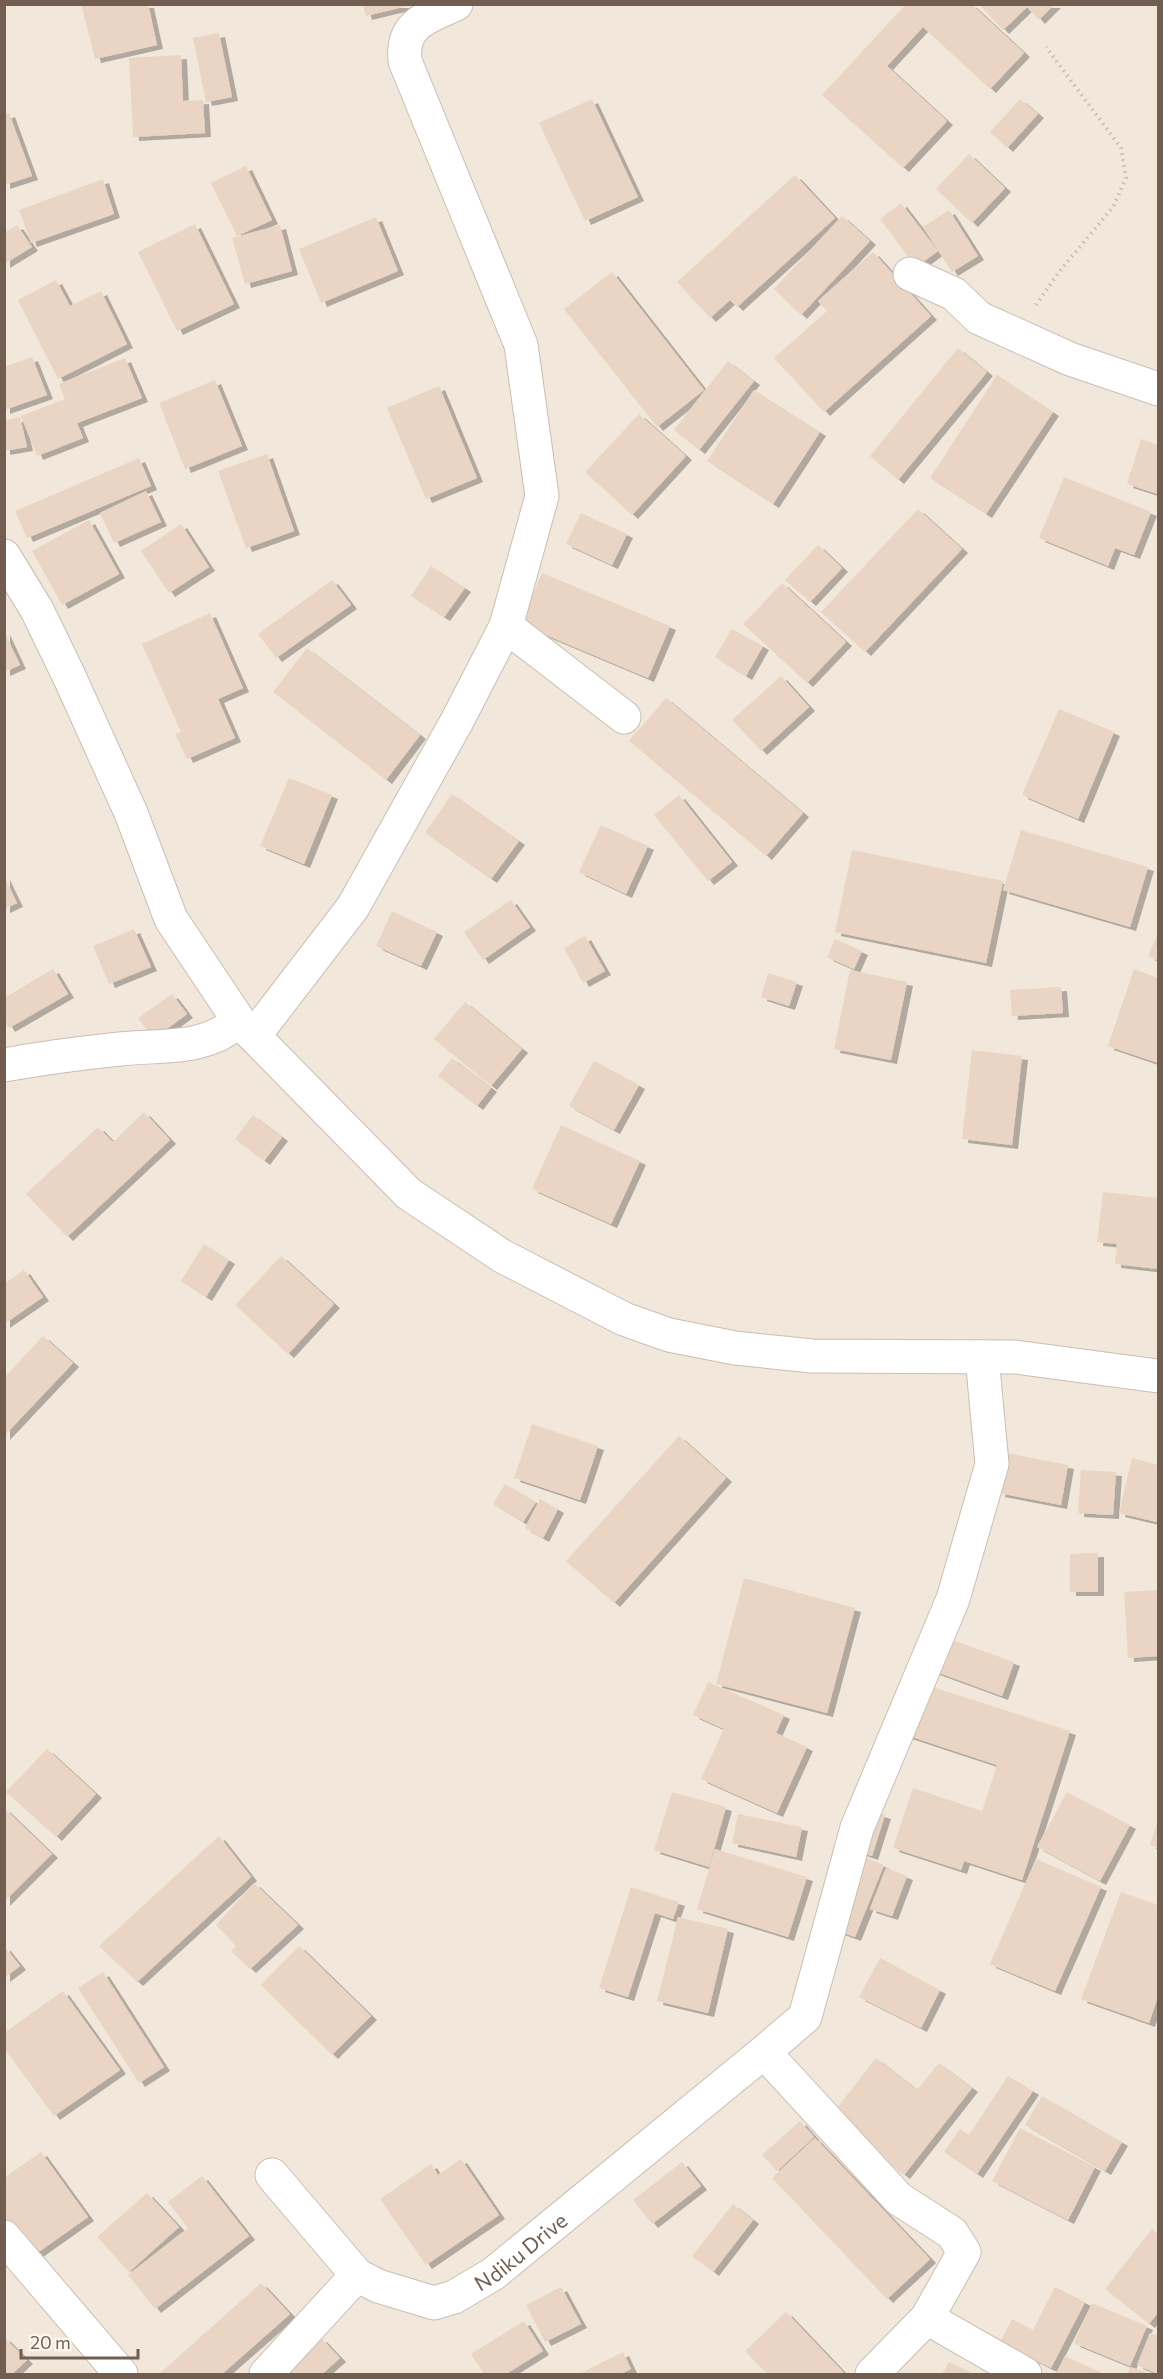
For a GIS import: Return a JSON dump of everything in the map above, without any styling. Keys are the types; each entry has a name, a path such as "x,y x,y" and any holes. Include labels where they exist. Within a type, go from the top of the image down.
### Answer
{"street":[{"path":"4,1065 123,1048 164,1048 247,1028 353,907 506,626 542,496 521,345 405,61 404,46 408,33 418,24 456,4"},
{"path":"909,274 954,294 979,318 1070,359 1158,389"},
{"path":"4,556 37,610 69,676 130,813 171,919 247,1028 409,1194 502,1256 624,1319 669,1335 746,1350 812,1356 1015,1358 1158,1376"},
{"path":"506,626 624,717"},
{"name":"Ndiku Drive","path":"272,2175 357,2276 414,2299 434,2303 454,2297 493,2274 805,2017 857,1828 953,1599 992,1464 982,1357"},
{"path":"764,2052 899,2199 952,2233 964,2252 927,2318 872,2374"},
{"path":"4,2237 121,2374"},
{"path":"266,2374 357,2276"},
{"path":"927,2318 1025,2374"}],"path":[{"path":"1031,341 1035,306 1059,272 1113,207 1126,178 1121,148 1046,47"}],"shaded area":[{"path":"5,5 1158,5 1158,2374 5,2374"}],"building":[{"path":"81,4 148,4 157,45 95,59"},
{"path":"363,4 410,4 411,5 366,16"},
{"path":"906,4 971,4 1024,53 990,89 923,27 887,66 947,121 903,168 822,95"},
{"path":"979,4 1055,4 1039,20 1027,7 1003,30"},
{"path":"219,33 232,97 206,102 193,38"},
{"path":"181,55 183,101 203,100 205,133 133,137 129,58"},
{"path":"592,99 638,197 585,221 539,123"},
{"path":"1020,99 1038,114 1007,148 990,132"},
{"path":"9,113 32,176 4,185 4,115"},
{"path":"969,154 1005,188 972,223 936,189"},
{"path":"246,166 272,220 237,236 211,183"},
{"path":"795,175 835,218 737,307 730,300 710,318 677,282"},
{"path":"103,179 114,214 31,243 19,210"},
{"path":"901,203 938,251 916,267 880,219"},
{"path":"949,210 978,256 952,272 923,227"},
{"path":"842,216 870,241 801,315 774,289"},
{"path":"376,217 398,271 321,303 299,249"},
{"path":"195,224 234,304 177,331 138,252"},
{"path":"17,225 32,247 4,264 4,233"},
{"path":"280,225 292,271 245,284 232,238"},
{"path":"873,252 931,316 824,412 774,358 827,311 818,301"},
{"path":"612,272 704,390 657,427 564,309"},
{"path":"56,280 70,306 101,291 127,344 58,379 18,300"},
{"path":"958,348 987,372 898,480 870,456"},
{"path":"32,357 47,395 4,410 4,367"},
{"path":"125,358 142,398 77,423 83,438 37,456 21,416 65,399 59,384"},
{"path":"728,361 754,381 699,450 674,430"},
{"path":"997,375 1053,412 986,514 930,478"},
{"path":"215,380 242,446 185,469 159,403"},
{"path":"439,386 477,478 426,499 387,408"},
{"path":"754,390 820,432 773,504 707,461"},
{"path":"639,414 686,456 632,515 585,472"},
{"path":"20,417 27,447 4,451 4,421"},
{"path":"1141,439 1158,445 1158,494 1127,484"},
{"path":"267,454 294,531 246,548 218,471"},
{"path":"139,458 151,486 27,538 15,511"},
{"path":"1064,477 1151,512 1134,555 1115,548 1108,566 1039,538"},
{"path":"146,491 161,522 114,543 100,513"},
{"path":"918,509 962,549 865,652 821,612"},
{"path":"581,513 627,534 612,565 566,544"},
{"path":"89,520 119,574 62,605 32,551"},
{"path":"181,524 209,567 169,593 141,551"},
{"path":"818,545 842,568 810,602 785,580"},
{"path":"431,566 465,588 444,617 411,596"},
{"path":"542,573 670,626 648,678 520,624"},
{"path":"332,580 351,605 276,658 258,634"},
{"path":"782,583 846,642 807,683 743,624"},
{"path":"210,613 243,688 218,699 235,738 187,759 175,734 181,732 142,644"},
{"path":"732,629 763,646 746,676 715,657"},
{"path":"4,631 20,665 4,672"},
{"path":"307,648 420,735 386,780 273,692"},
{"path":"781,676 809,707 761,751 732,720"},
{"path":"666,698 803,813 766,856 629,741"},
{"path":"1059,709 1114,732 1078,819 1022,795"},
{"path":"289,778 332,795 304,864 260,846"},
{"path":"452,794 519,841 491,879 425,833"},
{"path":"679,795 732,862 708,881 654,815"},
{"path":"601,825 648,846 626,894 579,872"},
{"path":"1021,830 1148,867 1130,927 1003,890"},
{"path":"852,850 1003,881 986,963 835,932"},
{"path":"4,876 17,903 4,909"},
{"path":"511,900 530,927 483,960 464,932"},
{"path":"392,911 437,932 421,966 376,946"},
{"path":"134,929 151,967 109,984 93,946"},
{"path":"1158,933 1158,961 1148,956"},
{"path":"585,936 605,971 583,983 564,948"},
{"path":"835,939 862,951 854,969 827,957"},
{"path":"53,969 68,994 9,1028 4,1020 4,998"},
{"path":"1134,969 1158,978 1158,1063 1108,1046"},
{"path":"850,970 907,982 891,1060 834,1049"},
{"path":"768,973 797,982 789,1006 761,997"},
{"path":"1061,987 1063,1013 1012,1016 1010,990"},
{"path":"172,994 187,1014 153,1039 138,1018"},
{"path":"465,1002 522,1049 491,1086 434,1039"},
{"path":"972,1050 1022,1056 1012,1145 962,1139"},
{"path":"452,1058 491,1088 477,1106 438,1076"},
{"path":"594,1061 639,1085 614,1130 569,1106"},
{"path":"144,1112 170,1140 67,1237 26,1194 98,1127 113,1142"},
{"path":"253,1115 282,1137 264,1161 235,1139"},
{"path":"561,1125 640,1161 611,1224 532,1189"},
{"path":"1103,1192 1158,1198 1158,1269 1115,1264 1117,1244 1097,1242"},
{"path":"204,1244 229,1260 206,1297 181,1281"},
{"path":"281,1256 334,1304 288,1354 235,1305"},
{"path":"24,1270 43,1297 4,1324 4,1284"},
{"path":"43,1336 73,1363 4,1436 4,1378"},
{"path":"532,1424 598,1446 580,1500 514,1478"},
{"path":"679,1436 726,1478 614,1603 566,1561"},
{"path":"1007,1453 1068,1465 1061,1505 999,1493"},
{"path":"1132,1458 1158,1465 1157,1522 1119,1513"},
{"path":"1081,1470 1116,1472 1113,1515 1078,1513"},
{"path":"505,1484 536,1502 523,1522 493,1504"},
{"path":"540,1499 558,1509 543,1538 525,1528"},
{"path":"1098,1553 1098,1592 1070,1592 1070,1554"},
{"path":"744,1578 855,1608 827,1713 716,1684"},
{"path":"1158,1590 1158,1656 1128,1658 1124,1592"},
{"path":"947,1638 1014,1662 1002,1696 934,1671"},
{"path":"708,1682 784,1715 776,1733 807,1747 777,1813 701,1779 724,1729 693,1715"},
{"path":"923,1684 1070,1731 1022,1880 964,1861 961,1870 893,1848 913,1788 982,1811 997,1765 906,1735"},
{"path":"47,1749 96,1794 56,1837 6,1792"},
{"path":"672,1792 726,1807 709,1867 654,1850"},
{"path":"1067,1792 1130,1825 1100,1881 1037,1847"},
{"path":"4,1808 52,1854 4,1902"},
{"path":"865,1809 885,1815 872,1856 852,1849"},
{"path":"738,1814 802,1827 796,1857 732,1843"},
{"path":"1158,1820 1158,1848 1150,1845"},
{"path":"219,1836 251,1877 137,1982 99,1946"},
{"path":"715,1849 807,1877 788,1937 697,1909"},
{"path":"861,1856 884,1865 855,1937 833,1929"},
{"path":"1036,1859 1101,1887 1055,1991 990,1964"},
{"path":"886,1868 907,1876 892,1916 870,1909"},
{"path":"254,1883 298,1925 250,1969 231,1951 236,1946 216,1925"},
{"path":"631,1887 679,1902 673,1919 655,1913 628,1997 599,1988"},
{"path":"1121,1892 1158,1905 1158,1996 1149,2023 1081,1999"},
{"path":"678,1917 728,1929 708,2013 657,2001"},
{"path":"4,1946 20,1966 4,1978"},
{"path":"299,1946 371,2016 332,2055 261,1985"},
{"path":"880,1958 940,1990 921,2028 859,1997"},
{"path":"103,1972 164,2067 139,2083 78,1988"},
{"path":"63,1991 120,2070 54,2116 4,2048 4,2033"},
{"path":"876,2058 917,2090 939,2063 972,2088 904,2175 830,2117"},
{"path":"1008,2076 1033,2091 977,2174 944,2152 960,2129 969,2135"},
{"path":"1042,2096 1122,2142 1105,2171 1025,2125"},
{"path":"800,2121 814,2137 777,2171 762,2155"},
{"path":"1020,2128 1095,2167 1068,2220 992,2181"},
{"path":"815,2138 930,2259 887,2299 772,2178"},
{"path":"41,2152 88,2217 30,2258 4,2222 4,2178"},
{"path":"461,2159 499,2215 426,2265 380,2199 431,2164 438,2175"},
{"path":"682,2162 701,2186 652,2224 633,2200"},
{"path":"202,2176 249,2236 155,2309 128,2275 188,2228 168,2202"},
{"path":"147,2193 179,2227 129,2272 97,2237"},
{"path":"733,2204 753,2220 713,2272 692,2256"},
{"path":"1152,2229 1158,2234 1158,2312 1149,2324 1105,2289"},
{"path":"261,2283 290,2314 222,2374 159,2374"},
{"path":"561,2287 581,2324 545,2342 526,2305"},
{"path":"1055,2287 1085,2302 1051,2368 1000,2343 1012,2319 1033,2330"},
{"path":"1092,2303 1147,2326 1130,2366 1074,2343"},
{"path":"786,2312 845,2374 767,2374 745,2351"},
{"path":"524,2321 543,2351 506,2374 484,2374 471,2354"},
{"path":"1150,2333 1158,2336 1158,2374 1137,2365"},
{"path":"4,2337 27,2360 12,2374 4,2374"},
{"path":"321,2338 340,2358 322,2374 283,2374"},
{"path":"623,2352 631,2369 620,2374 579,2374"},
{"path":"1065,2356 1102,2373 1056,2374"},
{"path":"949,2362 974,2374 942,2374"},
{"path":"1130,2367 1152,2374 1127,2374"}]}
